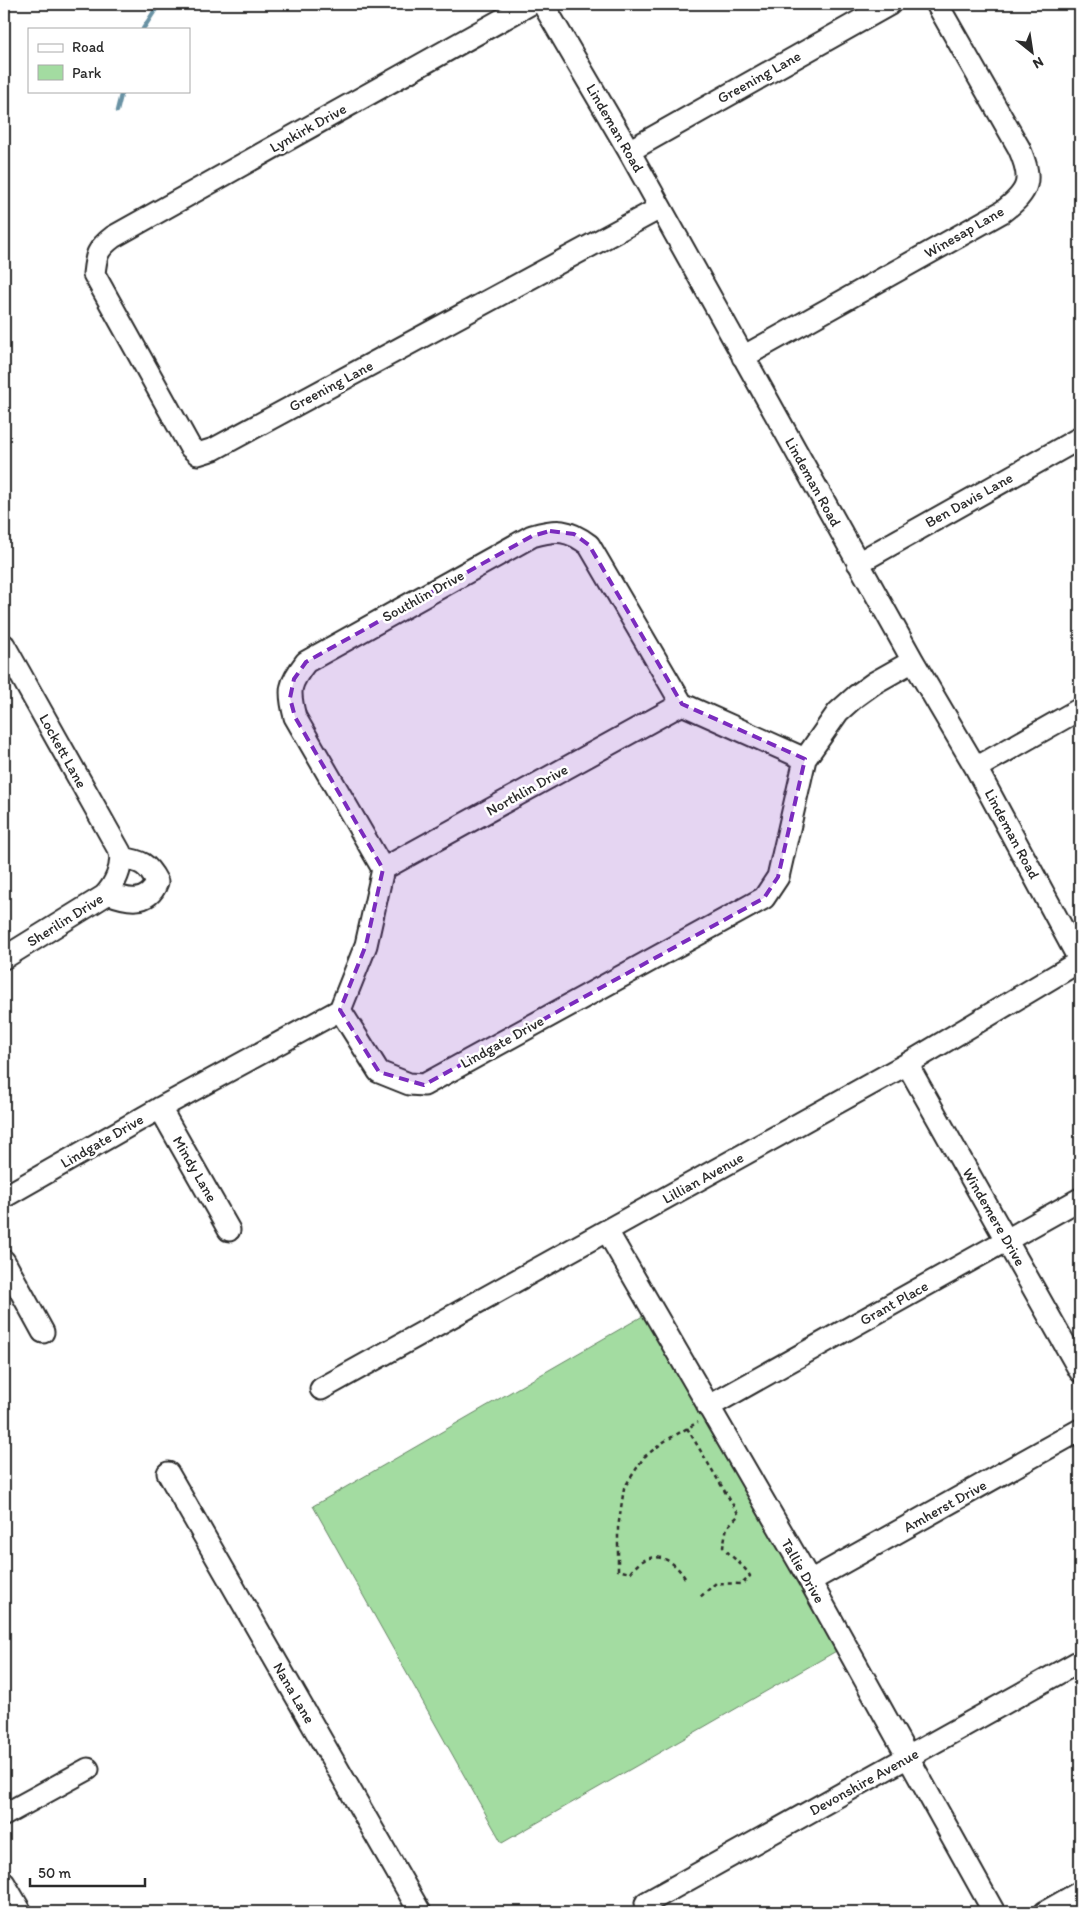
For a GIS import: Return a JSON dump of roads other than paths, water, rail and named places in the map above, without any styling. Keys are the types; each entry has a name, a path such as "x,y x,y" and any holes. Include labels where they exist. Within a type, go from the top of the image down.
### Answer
{"street":[{"name":"Lynkirk Drive","path":"95,260 100,246 113,237 530,4"},
{"name":"Lindeman Road","path":"542,4 629,151 743,358 913,661 976,768 1079,954"},
{"name":"Greening Lane","path":"629,151 890,4"},
{"name":"Winesap Lane","path":"743,358 1002,212 1015,202 1022,193 1027,182 1028,171 1020,148 937,4"},
{"name":"Greening Lane","path":"95,260 94,274 190,447 198,454 214,449 660,208"},
{"name":"Ben Davis Lane","path":"858,563 1080,438"},
{"name":"Southlin Drive","path":"383,869 295,717 290,698 294,679 306,662 532,536 550,531 574,534 589,545 682,704"},
{"name":"Lockett Lane","path":"4,645 120,852 119,866"},
{"name":"Lindgate Drive","path":"4,1197 160,1108 340,1010 379,1072 409,1084 424,1086 764,898 778,877 805,759 838,712 856,696 913,661"},
{"path":"682,704 805,759"},
{"name":"Northlin Drive","path":"383,869 682,704"},
{"path":"976,768 1080,709"},
{"path":"108,893 120,898 133,900 144,898 154,891 157,882 151,871 139,860 119,866"},
{"name":"Sherilin Drive","path":"4,958 108,893 119,866"},
{"path":"340,1010 366,945 383,869"},
{"name":"Lillian Avenue","path":"322,1389 907,1064 1079,954"},
{"name":"Windemere Drive","path":"907,1064 1008,1240 1080,1371"},
{"name":"Mindy Lane","path":"160,1108 229,1230"},
{"name":"Grant Place","path":"710,1410 1080,1199"},
{"name":"Tallie Drive","path":"607,1231 810,1581 994,1912"},
{"path":"4,1260 43,1332"},
{"name":"Amherst Drive","path":"810,1581 1080,1430"},
{"name":"Nana Lane","path":"168,1473 420,1912"},
{"name":"Devonshire Avenue","path":"646,1903 1080,1661"},
{"path":"4,1815 88,1769"},
{"path":"4,1883 21,1912"},
{"path":"1045,1912 1080,1892"}],"waterway":[{"path":"144,28 159,4"},
{"path":"117,111 122,92"}]}
